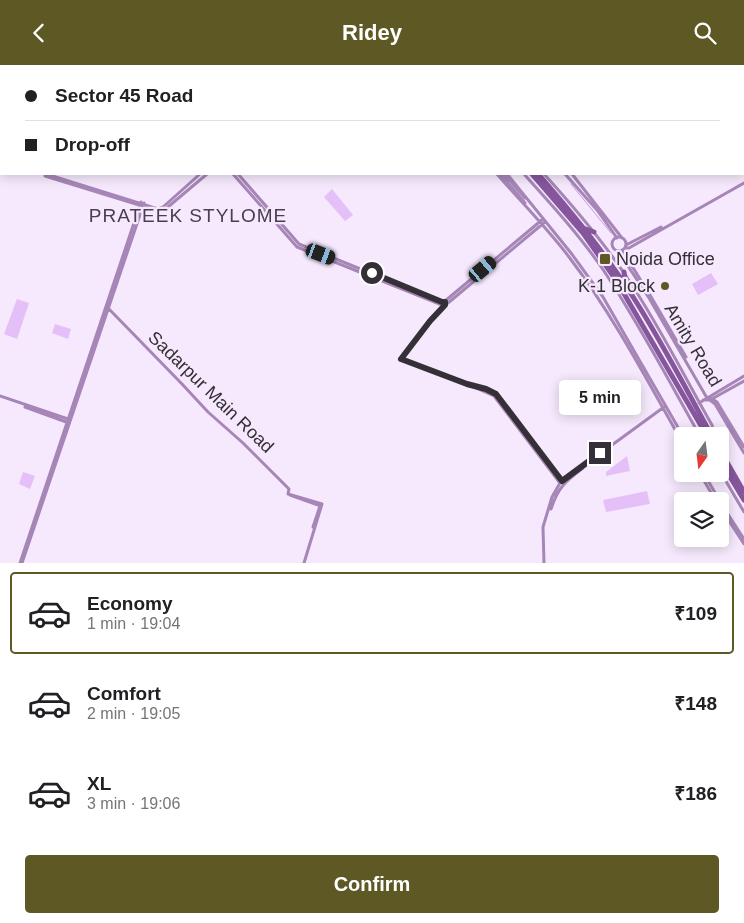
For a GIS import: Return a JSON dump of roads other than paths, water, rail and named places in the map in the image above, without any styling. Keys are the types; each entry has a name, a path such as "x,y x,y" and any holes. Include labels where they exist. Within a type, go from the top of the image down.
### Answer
{"highway":[{"path":"533,175 583,233 616,280 702,427"},
{"path":"539,175 583,227 626,287 660,341 709,427"},
{"path":"583,227 594,232"},
{"path":"624,272 626,287"},
{"path":"729,466 744,492"},
{"path":"729,475 744,500"}],"street":[{"path":"46,175 158,209 163,207 199,175"},
{"path":"142,204 162,212 206,175"},
{"path":"234,175 298,247 443,303"},
{"path":"239,175 298,244 443,303"},
{"path":"503,175 529,210 543,221"},
{"path":"503,175 534,206 604,306 677,427"},
{"path":"525,175 560,215 603,270 695,427"},
{"path":"545,175 594,232 624,272 671,350 712,427"},
{"path":"570,175 617,237 622,238"},
{"path":"570,175 622,238 621,248"},
{"path":"607,249 621,248 744,182"},
{"path":"69,421 109,309 142,204"},
{"path":"21,563 142,204"},
{"path":"543,221 443,303 401,359 467,384 486,389 496,395 561,482"},
{"path":"607,249 617,237"},
{"path":"612,244 621,248"},
{"name":"Amity Road","path":"621,248 708,399 715,403 744,453"},
{"name":"Sadarpur Main Road","path":"109,309 208,412 268,467 289,489 288,494 321,503 303,563"},
{"path":"708,399 744,376"},
{"path":"699,403 744,381"},
{"path":"0,397 69,421"},
{"name":"Amity Road","path":"708,399 717,402 744,447"},
{"path":"665,408 674,427"},
{"path":"545,563 543,527 552,497 561,482 665,408"},
{"path":"545,563 545,528 556,495 563,484 665,408"},
{"path":"727,483 744,512"},
{"path":"729,516 744,539"},
{"path":"729,521 744,544"}],"waterway":[{"path":"571,184 611,233"}],"place":[{"name":"Noida Office","path":"605,259"},
{"name":"K-1 Block","path":"665,286"}],"district":[{"name":"PRATEEK STYLOME","path":"188,215"}]}
